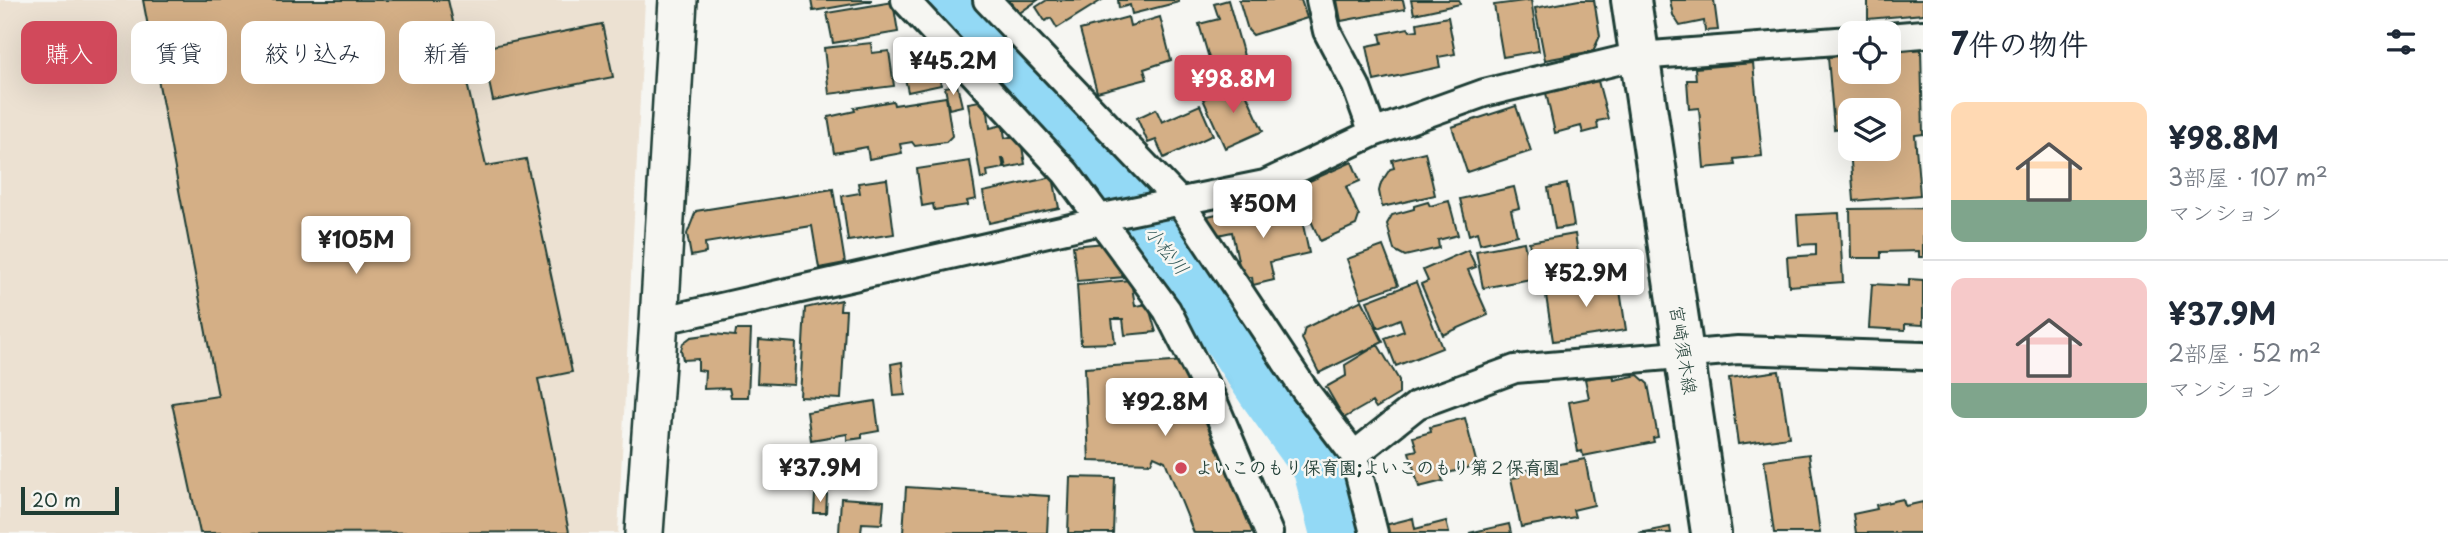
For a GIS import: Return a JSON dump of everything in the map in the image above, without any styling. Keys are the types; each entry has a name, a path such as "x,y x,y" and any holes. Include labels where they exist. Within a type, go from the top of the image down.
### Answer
{"main road":[{"name":"宮崎須木線","path":"1631,0 1711,533"}],"street":[{"path":"645,533 678,0"},
{"path":"905,0 1105,218 1167,310 1212,398 1269,533"},
{"path":"987,0 1180,202 1304,389 1354,455 1374,533"},
{"path":"1320,0 1327,31 1356,86 1373,134"},
{"path":"1901,36 1923,34"},
{"path":"660,321 1105,218 1265,184 1373,134 1484,93 1638,56 1838,41"},
{"path":"1354,455 1417,405 1515,369 1738,349 1923,356"}],"shaded area":[{"path":"0,0 645,0 618,533 0,533"}],"building":[{"path":"143,0 448,0 453,21 399,21 399,84 467,84 486,166 526,159 572,372 538,379 569,532 200,533 172,403 218,396 159,84 227,84 227,21 147,21"},
{"path":"811,0 871,0 871,1 813,11"},
{"path":"1009,0 1038,0 1018,14"},
{"path":"1047,0 1102,0 1057,28 1051,18 1045,21 1036,7"},
{"path":"1118,0 1179,2 1132,14 1130,5 1119,8"},
{"path":"1228,0 1244,56 1211,65 1199,24 1219,19 1214,4"},
{"path":"1239,0 1301,0 1307,18 1253,35 1248,30"},
{"path":"1337,0 1403,0 1405,9 1341,21"},
{"path":"1411,0 1459,0 1460,4 1414,14"},
{"path":"1531,0 1539,51 1503,57 1494,5"},
{"path":"1594,0 1600,36 1593,51 1545,60 1535,8"},
{"path":"1670,0 1714,0 1718,30 1705,31 1704,21 1680,26 1673,15"},
{"path":"1868,0 1923,0 1923,14 1868,19"},
{"path":"893,2 898,32 833,43 827,13"},
{"path":"1128,17 1130,26 1160,17 1171,60 1144,69 1147,79 1097,92 1080,30"},
{"path":"1448,17 1455,54 1438,57 1440,67 1374,81 1367,46 1382,43 1380,34 1408,28 1410,31 1418,30 1417,23"},
{"path":"602,24 613,77 493,101 489,84 495,84 495,45"},
{"path":"871,43 872,53 889,51 894,86 829,94 824,48"},
{"path":"933,47 941,85 908,92 900,55"},
{"path":"1921,49 1923,134 1915,135 1920,195 1854,201 1851,161 1901,161 1901,98 1838,98 1838,128 1834,129 1828,57 1838,56 1838,84 1901,84 1901,51"},
{"path":"1753,63 1762,156 1734,159 1735,165 1704,168 1699,108 1689,109 1687,80 1696,80 1695,68"},
{"path":"1598,81 1608,119 1597,121 1598,129 1583,133 1581,126 1555,133 1546,93"},
{"path":"1241,82 1263,131 1225,148 1203,99"},
{"path":"957,85 962,106 949,109 945,87"},
{"path":"946,97 952,136 946,142 915,146 912,142 900,144 902,153 869,159 867,147 834,153 828,117 855,111 854,108 893,101 894,105"},
{"path":"980,101 988,112 990,128 1003,125 1005,138 1020,135 1025,164 1006,168 1002,159 1004,168 987,171 988,177 981,179 968,103"},
{"path":"1200,105 1213,135 1164,158 1156,140 1148,143 1137,118 1156,109 1162,122"},
{"path":"1516,106 1531,151 1467,172 1452,127"},
{"path":"1425,152 1435,195 1382,207 1379,191 1390,169 1394,168 1392,160"},
{"path":"970,161 976,199 967,201 968,205 934,210 933,204 922,206 917,169"},
{"path":"1352,162 1360,181 1346,187 1359,216 1356,225 1320,241 1296,187"},
{"path":"1053,177 1059,208 989,223 983,192"},
{"path":"887,179 894,234 848,241 842,196 860,193 858,183"},
{"path":"1567,184 1574,226 1555,229 1548,188"},
{"path":"1514,187 1519,208 1511,210 1517,235 1480,244 1477,232 1469,235 1460,199"},
{"path":"833,189 845,263 819,268 812,226 705,243 706,253 691,256 687,234 696,211"},
{"path":"1449,201 1458,235 1438,240 1439,248 1405,256 1394,250 1387,224 1392,215 1428,202 1430,206"},
{"path":"1299,206 1309,253 1270,262 1274,280 1253,285 1252,277 1242,279 1232,232 1213,236 1208,216 1238,209 1240,219"},
{"path":"1923,208 1923,257 1919,257 1919,251 1881,252 1881,258 1851,258 1850,209"},
{"path":"1839,213 1843,282 1789,286 1787,257 1816,255 1816,244 1799,245 1797,215"},
{"path":"1575,234 1581,271 1573,272 1573,275 1560,277 1559,274 1536,278 1529,242"},
{"path":"1524,242 1531,279 1483,288 1476,251"},
{"path":"1105,243 1122,265 1125,277 1077,281 1073,246"},
{"path":"1383,246 1398,285 1361,298 1347,259"},
{"path":"1468,250 1476,267 1468,270 1488,315 1443,335 1421,284 1428,281 1423,270"},
{"path":"1618,277 1626,330 1553,341 1545,289"},
{"path":"1909,279 1923,280 1923,325 1905,324 1905,330 1869,328 1872,284 1909,286"},
{"path":"1131,280 1135,306 1148,304 1156,332 1125,335 1123,319 1112,319 1115,343 1081,344 1077,285"},
{"path":"1416,282 1442,348 1396,366 1385,338 1404,331 1400,319 1378,328 1367,301"},
{"path":"841,300 840,310 846,310 841,399 800,397 805,308"},
{"path":"1362,300 1383,342 1319,373 1302,339 1305,328"},
{"path":"736,330 751,330 748,397 731,397 729,388 704,389 705,371 698,370 698,359 683,360 681,350 683,343 691,337 713,334 735,336"},
{"path":"759,340 796,343 794,385 757,383"},
{"path":"1378,345 1399,380 1399,394 1376,408 1372,402 1344,418 1326,387 1346,376 1345,365"},
{"path":"1186,361 1255,533 1194,533 1165,461 1154,456 1151,463 1089,461 1085,368"},
{"path":"902,362 905,395 894,396 891,364"},
{"path":"1779,371 1789,437 1738,444 1729,378"},
{"path":"1613,374 1614,380 1638,375 1648,384 1658,437 1653,438 1654,442 1583,456 1582,451 1578,452 1569,402 1589,398 1585,379"},
{"path":"875,401 879,431 862,434 862,438 847,440 847,434 811,440 807,412"},
{"path":"1465,418 1477,465 1441,475 1443,481 1419,487 1409,452 1417,450 1413,437 1431,432 1430,427"},
{"path":"1809,454 1820,533 1774,533 1764,460"},
{"path":"1585,459 1594,505 1573,510 1575,517 1521,527 1511,478 1519,477 1518,472"},
{"path":"1070,477 1115,478 1113,533 1068,533"},
{"path":"906,487 1049,496 1047,533 903,533"},
{"path":"815,495 827,495 826,513 814,513"},
{"path":"841,498 884,501 882,524 862,523 861,533 839,533"},
{"path":"841,498 884,501 882,524 862,523 861,533 839,533"},
{"path":"1903,499 1905,506 1923,502 1923,533 1856,533 1853,514 1877,509 1876,505"},
{"path":"1413,518 1415,529 1446,521 1449,533 1388,533 1385,525"},
{"path":"1509,524 1511,533 1469,533"},
{"path":"1670,527 1671,533 1639,533"}],"waterway":[{"name":"小松川","path":"942,0 1023,89 1084,149 1210,302 1322,465 1340,533"}],"place":[{"name":"よいこのもり保育園;よいこのもり第２保育園","path":"1181,468"}]}
